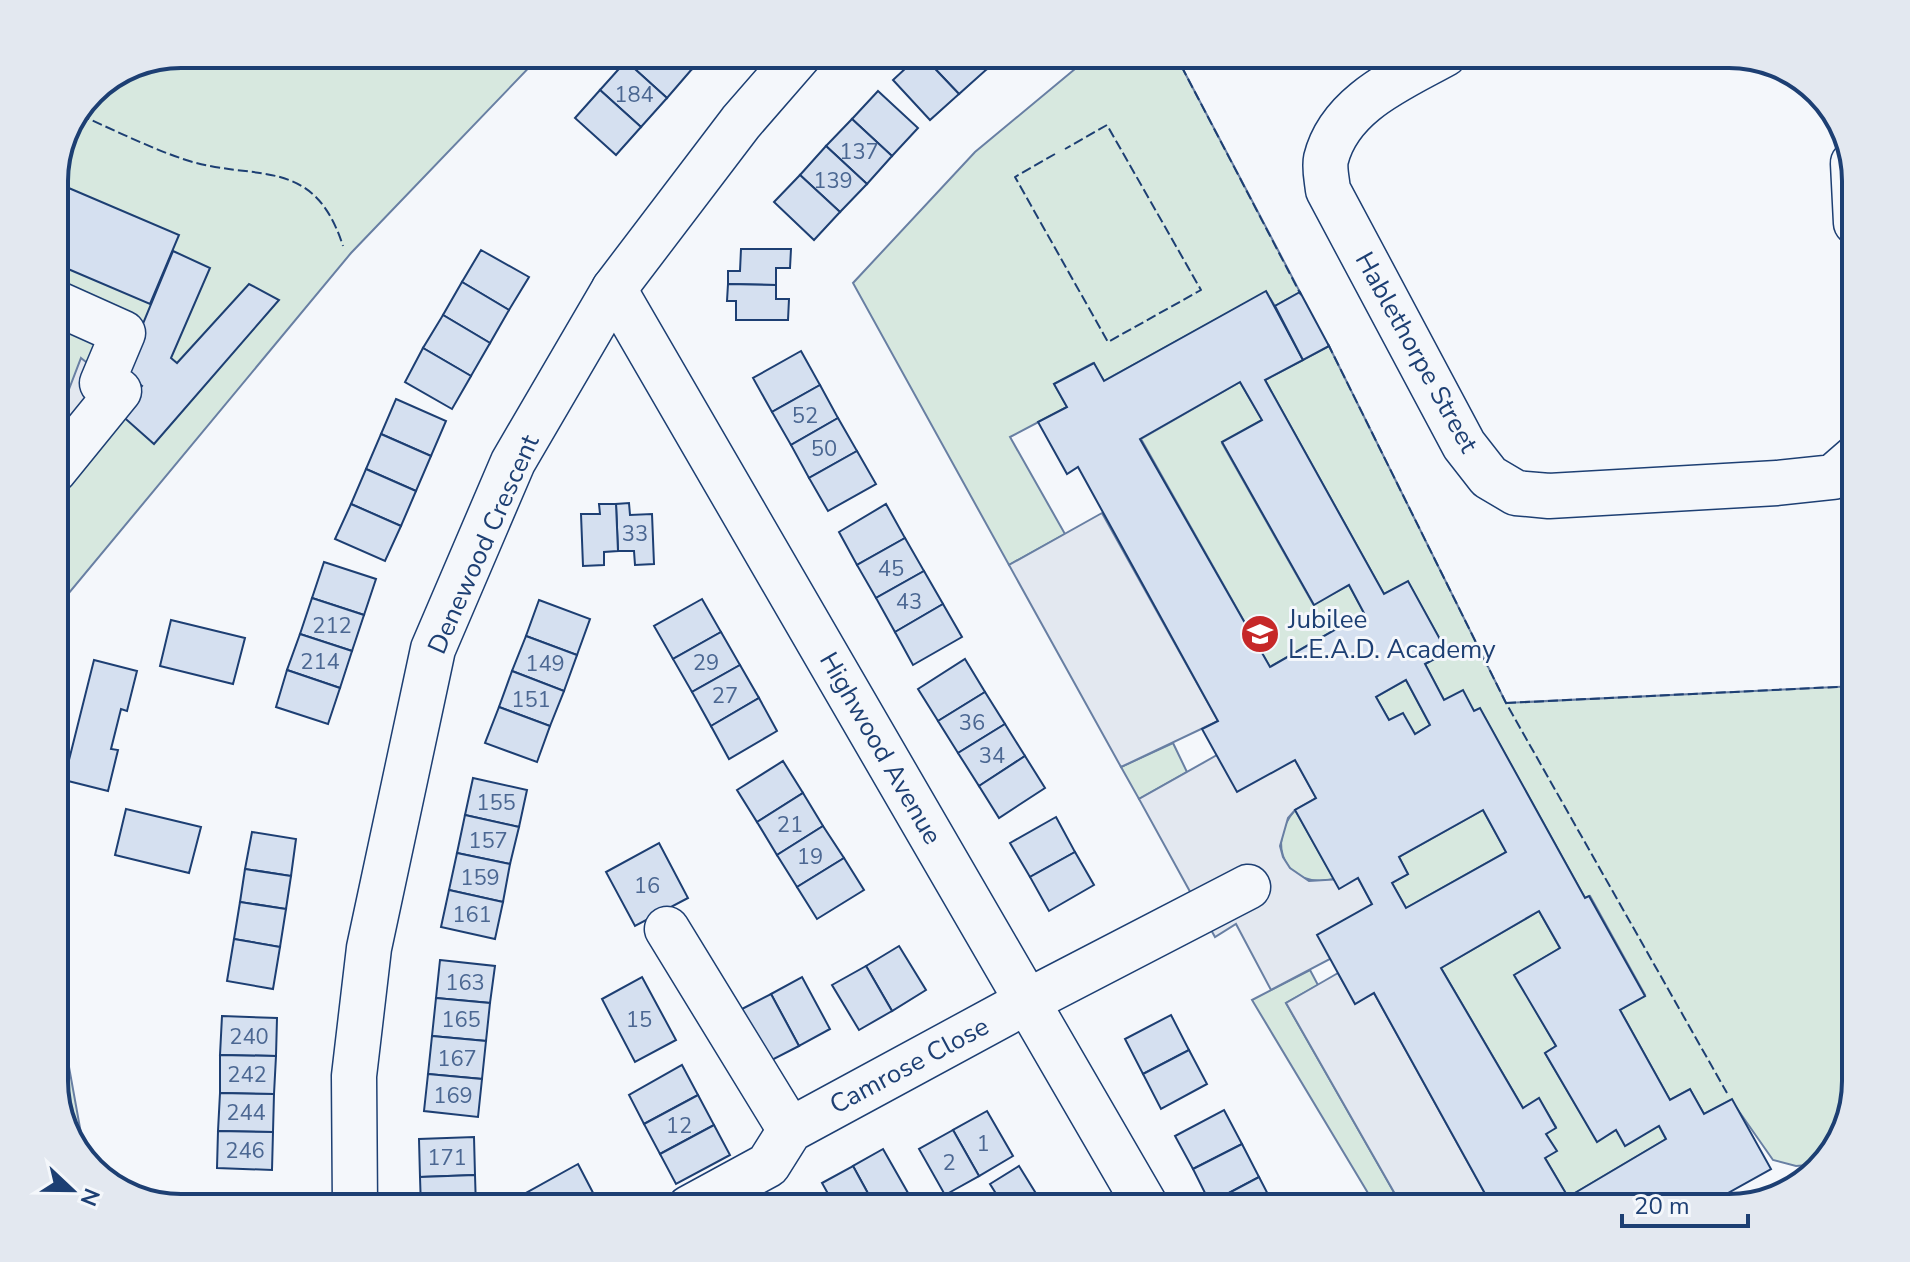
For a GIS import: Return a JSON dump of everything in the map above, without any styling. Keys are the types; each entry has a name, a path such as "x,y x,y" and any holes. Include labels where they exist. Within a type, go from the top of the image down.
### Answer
{"street":[{"name":"Denewood Crescent","path":"355,1194 354,1076 369,948 433,649 513,462 614,289 741,122 788,68"},
{"name":"Hablethorpe Street","path":"1419,68 1361,104 1339,129 1326,160 1328,190 1464,445 1489,477 1516,493 1564,495 1777,483 1833,477 1842,469"},
{"name":"Highwood Avenue","path":"614,289 1139,1194"},
{"path":"68,308 123,333 102,383 119,391 68,454"},
{"name":"Camrose Close","path":"715,1194 768,1165 790,1130 1028,1001 1248,887"},
{"path":"667,929 790,1130"}],"shaded area":[{"path":"529,68 351,253 68,594 68,173 72,151 91,112 124,83 159,70"},
{"path":"1076,68 1182,68 1300,292 1275,306 1266,292 1104,381 1093,363 1054,384 1067,407 1010,437 1065,534 1009,565 853,283 975,152"},
{"path":"1329,346 1506,703 1842,687 1841,1096 1830,1131 1805,1165 1773,1160 1731,1100 1704,1114 1690,1089 1670,1100 1620,1010 1645,995 1590,896 1585,898 1480,709 1474,711 1444,700 1425,664 1447,652 1408,582 1384,594 1265,380"},
{"path":"81,358 131,398 68,472 68,392"},
{"path":"1240,382 1262,420 1222,443 1313,604 1349,585 1364,613 1270,667 1141,439"},
{"path":"1102,513 1218,721 1121,767 1009,565"},
{"path":"1406,680 1430,725 1415,734 1389,720 1376,697"},
{"path":"1173,743 1187,772 1139,799 1121,767"},
{"path":"1217,755 1295,760 1316,798 1295,810 1288,818 1280,846 1283,857 1290,868 1309,881 1358,878 1372,904 1330,959 1271,990 1236,924 1215,937 1139,799"},
{"path":"1295,810 1334,879 1317,881 1303,878 1285,861 1282,837 1286,823"},
{"path":"1483,810 1506,852 1406,908 1392,883 1408,874 1399,857"},
{"path":"1539,911 1560,948 1515,975 1556,1046 1545,1053 1597,1141 1616,1130 1659,1126 1666,1139 1573,1194 1566,1194 1545,1158 1556,1151 1546,1134 1556,1127 1539,1099 1523,1108 1441,968"},
{"path":"1310,970 1318,985 1286,1003 1395,1194 1369,1194 1252,1000"},
{"path":"1338,973 1355,1003 1374,993 1485,1194 1395,1194 1286,1003"},
{"path":"68,1061 81,1134 74,1118 68,1089"}],"building":[{"path":"620,68 634,68 667,98 641,127 600,90"},
{"path":"634,68 692,69 667,98"},
{"path":"906,68 934,68 959,94 930,120 893,80"},
{"path":"934,68 987,69 959,94"},
{"path":"600,90 641,127 616,155 575,118"},
{"path":"878,91 918,128 892,156 852,119"},
{"path":"852,119 892,156 867,184 826,146"},
{"path":"826,146 867,184 840,212 800,175"},
{"path":"800,175 840,212 814,240 774,202"},
{"path":"68,188 179,235 150,304 68,269"},
{"path":"741,249 791,249 790,268 776,268 776,285 728,284 728,271 740,271"},
{"path":"481,250 529,277 509,310 462,282"},
{"path":"173,251 210,268 171,358 177,363 249,284 279,300 154,444 119,413 142,386 123,372"},
{"path":"462,282 509,310 490,343 443,315"},
{"path":"728,284 776,285 776,299 789,299 788,320 736,320 736,301 727,301"},
{"path":"1266,291 1303,360 1265,380 1384,594 1408,581 1447,652 1425,664 1444,700 1463,690 1474,711 1480,708 1585,898 1589,896 1645,996 1620,1010 1670,1100 1690,1089 1704,1114 1732,1099 1771,1169 1726,1194 1573,1194 1666,1139 1659,1126 1625,1146 1616,1130 1597,1142 1545,1053 1556,1046 1514,975 1560,948 1539,911 1441,968 1523,1108 1539,1098 1556,1128 1546,1134 1557,1151 1545,1158 1566,1194 1485,1194 1374,993 1355,1004 1317,935 1372,904 1358,878 1339,889 1295,810 1316,798 1295,760 1237,792 1202,729 1218,721 1078,467 1067,474 1038,422 1067,407 1054,384 1094,363 1104,381","holes":["1240,382 1262,420 1222,442 1314,605 1349,585 1364,613 1270,667 1140,439","1406,680 1430,725 1415,734 1403,713 1389,720 1376,697","1483,810 1506,852 1406,908 1392,883 1408,874 1399,857"]},
{"path":"1300,292 1329,346 1303,360 1275,306"},
{"path":"443,315 490,343 471,376 423,348"},
{"path":"423,348 471,376 452,409 405,382"},
{"path":"801,351 820,385 772,412 753,378"},
{"path":"820,385 838,418 791,445 772,412"},
{"path":"396,399 446,421 431,456 381,434"},
{"path":"838,418 857,451 809,478 791,445"},
{"path":"381,434 431,456 416,491 366,469"},
{"path":"857,451 876,484 828,511 809,478"},
{"path":"366,469 416,491 401,526 351,504"},
{"path":"629,503 630,515 652,514 654,564 635,565 634,551 618,551 616,504"},
{"path":"351,504 401,526 385,561 335,539"},
{"path":"599,504 616,504 618,551 604,552 604,565 583,566 581,514 600,514"},
{"path":"886,504 905,538 857,565 839,532"},
{"path":"905,538 924,571 876,598 857,565"},
{"path":"324,562 376,579 364,615 312,598"},
{"path":"924,571 943,604 895,632 876,598"},
{"path":"312,598 364,615 352,651 300,634"},
{"path":"702,599 721,632 673,659 654,626"},
{"path":"539,600 590,619 577,655 526,636"},
{"path":"943,604 962,637 913,665 895,632"},
{"path":"171,620 245,638 233,684 160,666"},
{"path":"721,632 740,665 692,692 673,659"},
{"path":"300,634 352,651 340,688 287,670"},
{"path":"526,636 577,655 564,691 512,671"},
{"path":"965,659 985,692 938,721 918,689"},
{"path":"94,660 137,671 127,711 121,709 111,749 118,750 108,791 68,781 68,764"},
{"path":"740,665 759,698 711,726 692,692"},
{"path":"287,670 340,688 328,724 276,707"},
{"path":"512,671 564,691 550,726 499,707"},
{"path":"985,692 1005,724 958,753 938,721"},
{"path":"759,698 777,731 729,759 711,726"},
{"path":"499,707 550,726 537,762 485,743"},
{"path":"1005,724 1025,756 979,786 958,753"},
{"path":"1025,756 1045,788 999,818 979,786"},
{"path":"783,761 803,793 757,822 737,790"},
{"path":"473,778 527,790 519,827 465,815"},
{"path":"803,793 823,826 777,855 757,822"},
{"path":"126,809 201,827 189,873 115,855"},
{"path":"465,815 519,827 510,864 457,853"},
{"path":"1056,817 1075,852 1030,877 1010,843"},
{"path":"823,826 844,858 797,887 777,855"},
{"path":"252,832 296,839 291,876 245,869"},
{"path":"659,843 688,898 635,926 606,872"},
{"path":"1075,852 1094,885 1049,911 1030,877"},
{"path":"457,853 510,864 503,902 449,890"},
{"path":"844,858 864,890 817,919 797,887"},
{"path":"245,869 291,876 286,909 240,902"},
{"path":"449,890 503,902 495,939 441,927"},
{"path":"240,902 286,909 280,947 234,939"},
{"path":"234,939 280,947 273,989 227,981"},
{"path":"899,946 926,990 892,1011 866,966"},
{"path":"440,960 495,966 490,1003 436,998"},
{"path":"866,966 892,1011 859,1030 832,985"},
{"path":"642,977 676,1040 635,1062 602,999"},
{"path":"802,977 830,1029 799,1046 771,994"},
{"path":"771,994 799,1046 768,1062 740,1010"},
{"path":"436,998 490,1003 486,1041 432,1036"},
{"path":"1171,1015 1189,1050 1143,1074 1125,1039"},
{"path":"222,1016 277,1018 276,1056 220,1055"},
{"path":"432,1036 486,1041 482,1079 428,1074"},
{"path":"1189,1050 1207,1084 1161,1109 1143,1074"},
{"path":"220,1055 276,1056 274,1094 220,1093"},
{"path":"682,1065 698,1095 644,1124 629,1095"},
{"path":"428,1074 482,1079 478,1117 424,1111"},
{"path":"220,1093 274,1094 273,1132 218,1131"},
{"path":"698,1095 714,1125 660,1154 644,1124"},
{"path":"1224,1110 1242,1144 1193,1169 1175,1136"},
{"path":"987,1111 1013,1156 979,1176 953,1130"},
{"path":"714,1125 730,1155 676,1184 660,1154"},
{"path":"953,1130 979,1176 944,1194 919,1149"},
{"path":"218,1131 273,1132 272,1170 217,1168"},
{"path":"474,1137 475,1175 420,1177 419,1139"},
{"path":"1242,1144 1259,1177 1227,1194 1206,1194 1193,1169"},
{"path":"883,1149 909,1194 868,1194 853,1166"},
{"path":"578,1164 594,1194 527,1194"},
{"path":"853,1166 868,1194 828,1194 822,1183"},
{"path":"1019,1166 1036,1194 996,1194 990,1184"},
{"path":"475,1175 476,1194 421,1194 420,1177"},
{"path":"1259,1177 1268,1194 1227,1194"}],"fence":[{"path":"1182,68 1301,295"},
{"path":"87,118 183,159 278,177 298,184 315,197 330,217 343,246"},
{"path":"1055,154 1015,177 1108,342 1201,290 1107,125 1065,149"},
{"path":"1328,344 1506,703 1727,1093"},
{"path":"1506,703 1842,687"}],"place":[{"name":"Jubilee L.E.A.D. Academy","path":"1260,634"}]}
